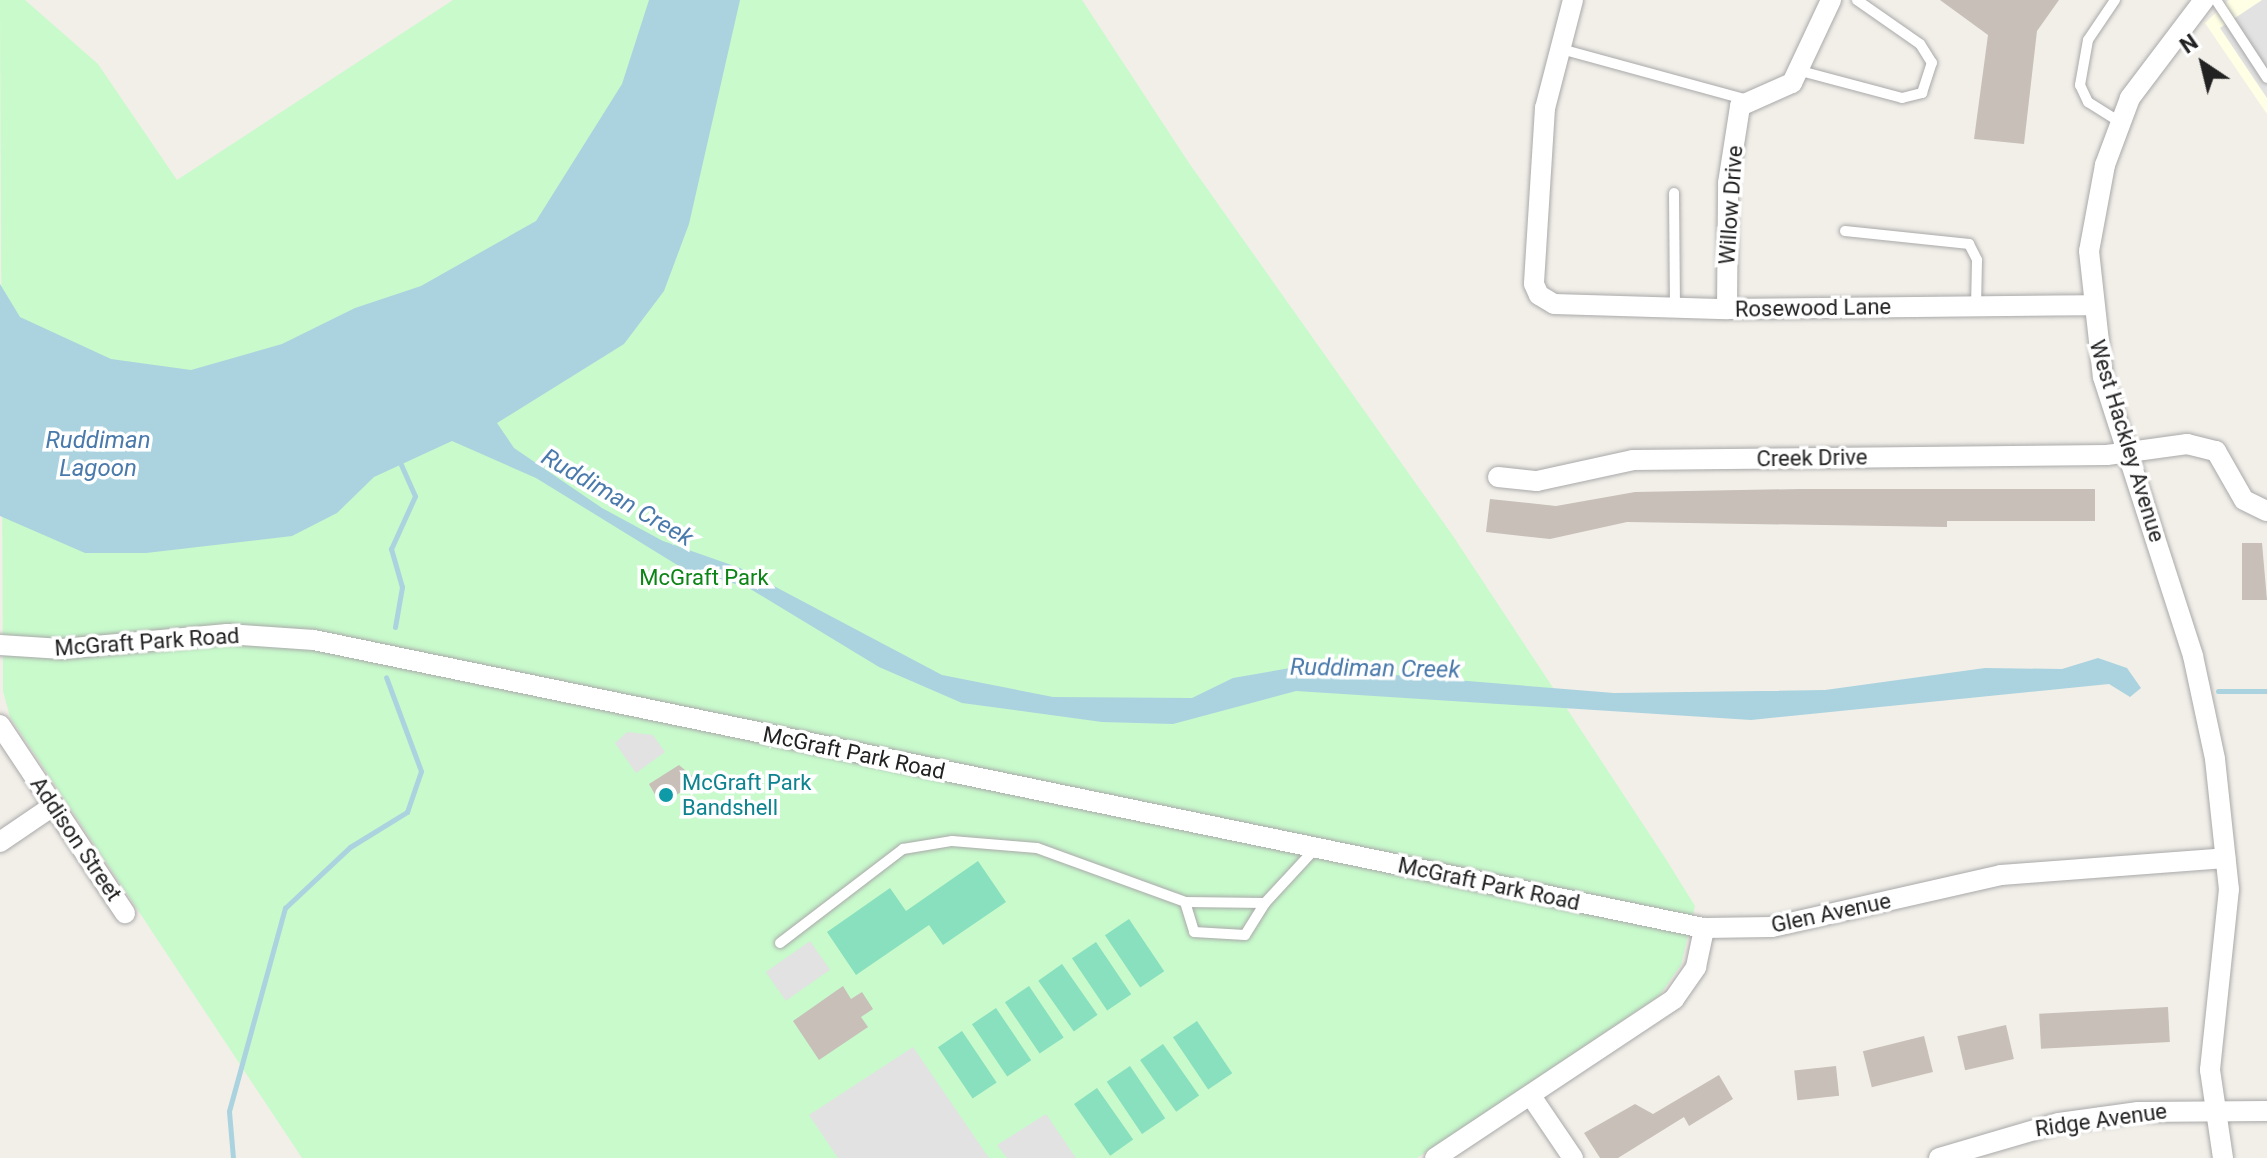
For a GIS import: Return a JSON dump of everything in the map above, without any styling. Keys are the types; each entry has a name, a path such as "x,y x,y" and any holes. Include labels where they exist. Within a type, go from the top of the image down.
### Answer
{"street":[{"path":"1561,49 1573,0"},
{"path":"1752,101 1792,83 1831,0"},
{"name":"West Hackley Avenue","path":"2204,0 2153,60 2120,122 2093,218 2090,305 2103,377 2201,683 2225,858 2229,926 2212,1045 2212,1110 2223,1158"},
{"name":"Rosewood Lane","path":"1561,49 1545,108 1534,284 1539,295 1554,304 1727,309 2090,305"},
{"name":"Willow Drive","path":"1727,309 1728,183 1740,106 1752,101"},
{"name":"Creek Drive","path":"1498,477 1537,481 1633,460 2129,455 2187,444 2216,451 2244,500 2267,511"},
{"name":"McGraft Park Road","path":"0,645 62,649 227,634 314,640 1704,928"},
{"name":"Addison Street","path":"0,725 125,913"},
{"path":"0,842 53,806"},
{"name":"Glen Avenue","path":"1704,928 1772,927 2001,875 2225,858"},
{"path":"1435,1158 1674,999 1696,967 1704,928"},
{"path":"1531,1096 1573,1158"},
{"name":"Ridge Avenue","path":"1939,1158 2059,1123 2212,1110 2267,1111"}],"lane":[{"path":"1797,70 1902,98 1922,93 1932,63 1920,44 1857,0"},
{"path":"2115,0 2088,40 2080,85 2088,102 2120,122"},
{"path":"2216,0 2267,78"},
{"path":"1561,49 1752,101"},
{"path":"1674,193 1675,308"},
{"path":"1845,231 1969,244 1977,260 1976,306"},
{"path":"780,943 903,849 952,841 1037,848 1185,902 1265,903"},
{"path":"1185,902 1194,932 1245,935 1265,903 1315,849"}],"shaded area":[{"path":"2229,0 2267,0 2267,114 2205,23"},
{"path":"2262,0 2267,0 2267,98 2220,28"},
{"path":"627,732 653,735 665,752 636,773 615,743"},
{"path":"810,941 830,970 786,1001 766,972"},
{"path":"913,1047 989,1158 838,1158 809,1115"},
{"path":"1046,1114 1076,1158 1007,1158 997,1145"}],"green space":[{"name":"McGraft Park","path":"0,0 25,0 98,64 177,180 453,0 1082,0 1189,163 1453,536 1664,856 1695,906 1681,965 1659,996 1417,1158 302,1158 10,717 3,691"},
{"path":"978,861 1006,902 943,945 929,925 856,975 827,932 890,888 906,911"},
{"path":"1129,919 1164,971 1140,987 1105,935"},
{"path":"1096,942 1131,994 1107,1010 1072,958"},
{"path":"1062,964 1098,1015 1074,1031 1038,981"},
{"path":"1029,986 1064,1037 1040,1054 1005,1002"},
{"path":"996,1008 1031,1060 1007,1076 972,1024"},
{"path":"1197,1021 1232,1073 1208,1089 1173,1037"},
{"path":"962,1031 997,1082 973,1099 938,1047"},
{"path":"1163,1044 1199,1096 1176,1112 1140,1060"},
{"path":"1130,1066 1165,1118 1142,1134 1107,1082"},
{"path":"1097,1088 1133,1140 1110,1156 1074,1104"}],"water":[{"name":"Ruddiman Lagoon","path":"649,0 740,0 689,224 664,291 624,344 497,423 514,448 602,508 663,541 740,568 942,675 1053,697 1192,698 1233,678 1296,667 1614,693 1825,690 1985,668 2062,669 2098,658 2127,668 2141,688 2130,697 2109,684 1751,720 1296,691 1173,724 1102,722 962,703 879,667 747,587 687,571 536,478 452,441 374,477 337,513 292,536 146,553 85,553 0,516 0,284 20,317 111,359 191,370 282,344 355,308 421,286 536,221 622,84"}],"building":[{"path":"1940,0 2059,0 2037,31 2024,144 1974,139 1988,35"},
{"path":"2095,489 2095,521 1947,521 1947,527 1627,522 1550,539 1486,532 1490,499 1556,506 1635,492"},
{"path":"2242,543 2262,543 2267,600 2242,600"},
{"name":"McGraft Park Bandshell","path":"679,765 698,781 661,805 649,784"},
{"path":"843,986 851,999 862,992 873,1009 861,1017 868,1027 819,1060 793,1021"},
{"path":"2168,1007 2170,1042 2041,1049 2039,1014"},
{"path":"2006,1025 2014,1059 1965,1070 1957,1036"},
{"path":"1924,1036 1933,1072 1872,1087 1863,1051"},
{"path":"1836,1066 1839,1096 1797,1100 1794,1070"},
{"path":"1719,1075 1733,1099 1689,1126 1684,1117 1618,1158 1600,1158 1584,1133 1635,1104 1653,1114"}],"waterway":[{"path":"395,627 402,587 391,549 415,496 400,462"},
{"path":"233,1158 229,1111 285,908 350,847 407,812 421,771 386,677"},
{"name":"Ruddiman Creek","path":"2218,691 2267,691"}],"place":[{"name":"McGraft Park Bandshell","path":"666,795"}]}
